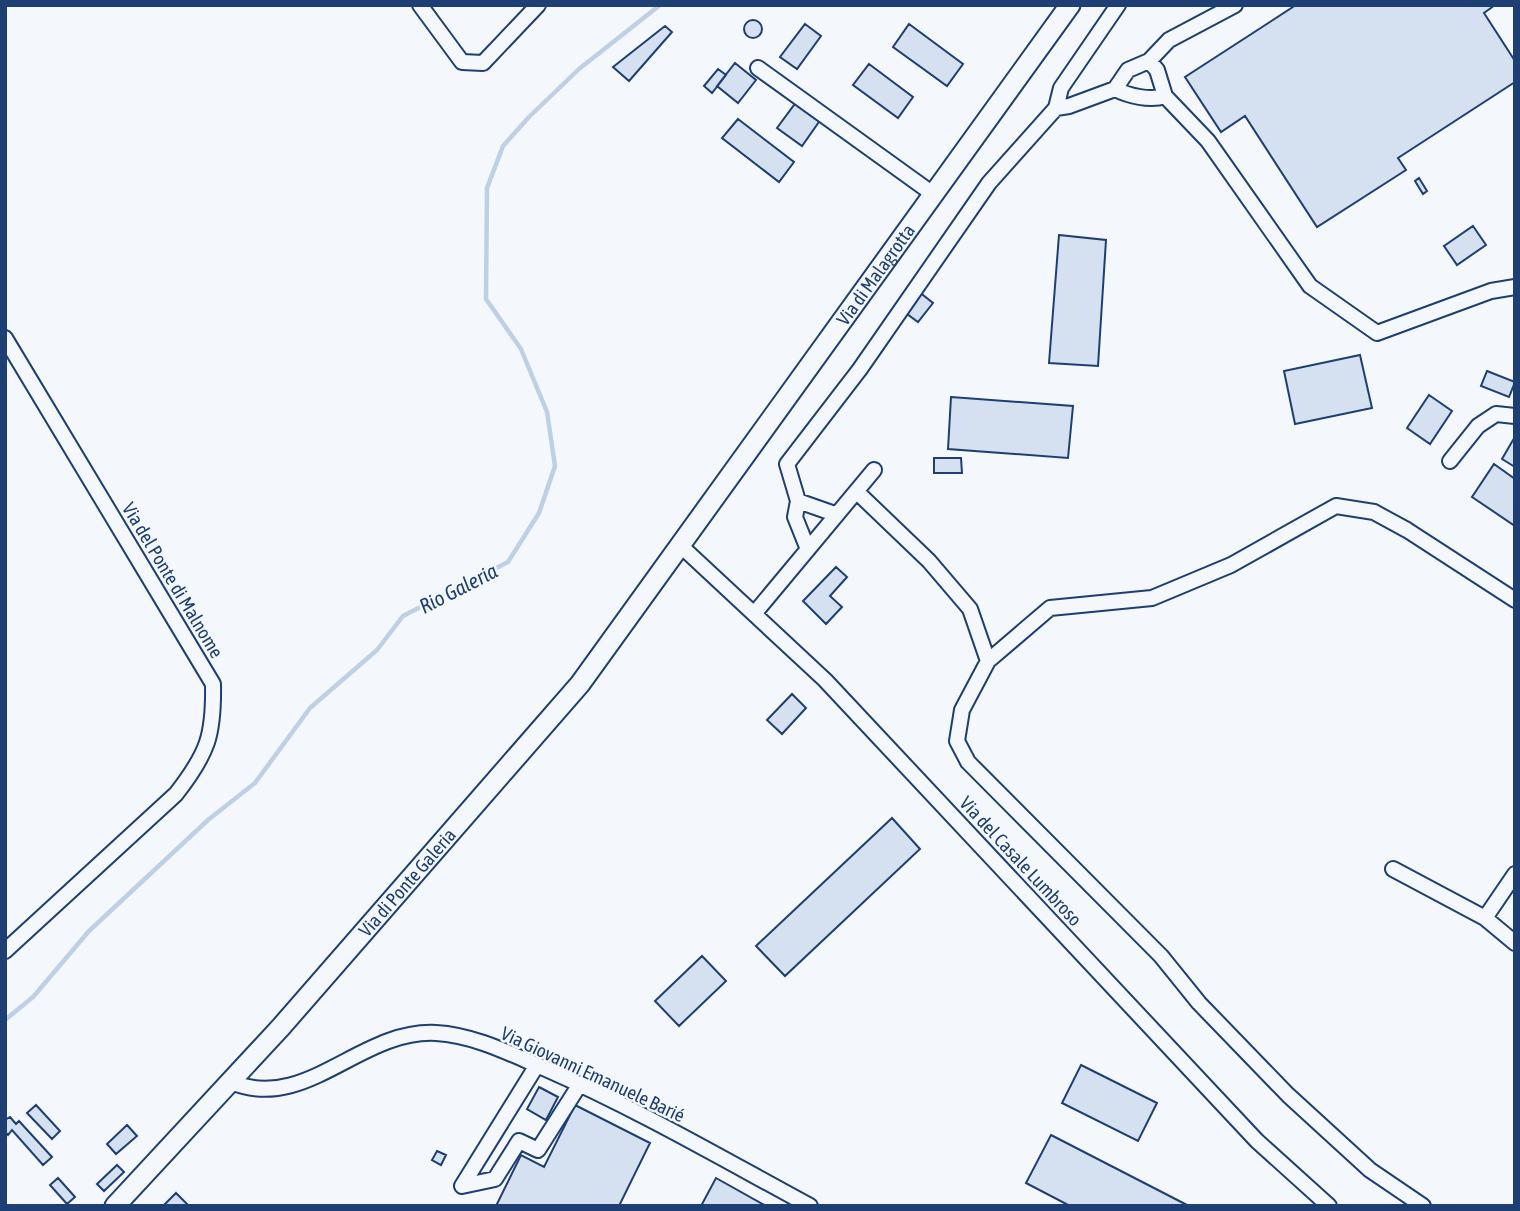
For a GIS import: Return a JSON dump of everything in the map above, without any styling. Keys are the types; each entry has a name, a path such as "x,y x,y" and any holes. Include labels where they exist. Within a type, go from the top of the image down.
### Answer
{"main road":[{"name":"Via di Malagrotta","path":"681,546 1070,5"},
{"name":"Via di Ponte Galeria","path":"116,1206 231,1082 473,810 580,684 681,546"}],"street":[{"path":"420,5 462,62 483,63 538,5"},
{"path":"807,547 795,517 798,501 788,464 860,369 989,183 1056,108 1061,88 1118,5"},
{"path":"1056,108 1115,89 1128,70 1149,61 1169,40 1235,5"},
{"path":"1149,61 1157,70 1165,96 1208,141 1310,286 1377,333 1491,291 1515,287"},
{"path":"758,68 933,194"},
{"path":"1115,89 1125,94 1158,99 1165,96"},
{"name":"Via del Ponte di Malnome","path":"5,338 213,684 214,724 198,766 176,793 142,828 5,951"},
{"path":"1450,461 1478,426 1496,414 1515,416"},
{"path":"754,614 807,547 874,470"},
{"path":"857,492 929,561 970,610 988,661"},
{"path":"798,501 835,514"},
{"path":"1423,1206 1370,1170 1287,1095 1199,1003 1161,956 968,762 957,741 962,710 988,661 1050,608 1152,598 1231,565 1336,506 1374,512 1408,530 1515,600"},
{"name":"Via del Casale Lumbroso","path":"681,546 848,705 1257,1141 1329,1206"},
{"path":"1394,869 1485,918 1515,943"},
{"path":"1485,918 1515,874"},
{"name":"Via Giovanni Emanuele Barié","path":"231,1082 263,1089 290,1085 317,1076 373,1045 424,1033 481,1042 580,1084 810,1206"},
{"path":"537,1065 462,1186 495,1179 519,1141 538,1150 580,1084"}],"building":[{"path":"1296,5 1495,5 1484,13 1515,61 1515,82 1398,158 1406,170 1317,227 1245,116 1221,132 1185,77"},
{"path":"753,20 759,23 762,29 759,35 753,38 747,35 744,29 747,23"},
{"path":"805,24 821,36 797,69 780,57"},
{"path":"909,24 963,64 947,86 893,47"},
{"path":"665,26 672,32 629,81 613,67"},
{"path":"735,63 756,80 738,103 717,86"},
{"path":"869,64 913,97 898,118 853,85"},
{"path":"718,69 726,75 712,93 704,86"},
{"path":"797,101 821,119 802,146 777,128"},
{"path":"738,119 794,162 779,182 722,138"},
{"path":"1419,178 1427,191 1423,194 1415,181"},
{"path":"1473,226 1486,245 1457,265 1444,246"},
{"path":"1059,235 1106,240 1098,366 1049,363"},
{"path":"918,291 933,303 918,322 903,311"},
{"path":"1360,355 1372,408 1295,424 1284,371"},
{"path":"1487,371 1515,382 1509,397 1481,386"},
{"path":"1429,395 1452,411 1430,444 1407,428"},
{"path":"951,397 1073,406 1068,458 948,449"},
{"path":"1513,440 1515,441 1515,467 1502,459"},
{"path":"934,458 961,458 962,473 934,473"},
{"path":"1494,464 1515,479 1515,526 1472,497"},
{"path":"836,567 847,577 830,596 842,607 826,624 803,601"},
{"path":"792,694 806,708 782,734 767,720"},
{"path":"892,818 920,849 785,976 756,946"},
{"path":"702,956 726,981 679,1026 655,1001"},
{"path":"1081,1065 1157,1103 1138,1141 1062,1103"},
{"path":"539,1087 558,1097 546,1120 527,1109"},
{"path":"36,1105 60,1131 52,1139 27,1113"},
{"path":"575,1105 650,1143 619,1206 496,1206 521,1155 544,1167"},
{"path":"10,1117 16,1124 19,1121 52,1157 43,1165 12,1130 8,1135 5,1132 5,1120"},
{"path":"127,1125 137,1136 116,1154 107,1144"},
{"path":"1051,1135 1189,1206 1070,1206 1026,1183"},
{"path":"437,1151 446,1155 441,1165 432,1160"},
{"path":"117,1165 124,1172 104,1191 97,1184"},
{"path":"58,1178 75,1197 67,1204 50,1185"},
{"path":"716,1178 766,1206 701,1206"},
{"path":"176,1193 189,1206 163,1206"}],"waterway":[{"name":"Rio Galeria","path":"5,1020 33,997 89,931 208,820 255,783 310,708 377,650 403,616 508,562 539,513 555,466 547,412 521,349 486,299 487,188 503,146 529,117 579,69 660,5"}]}
